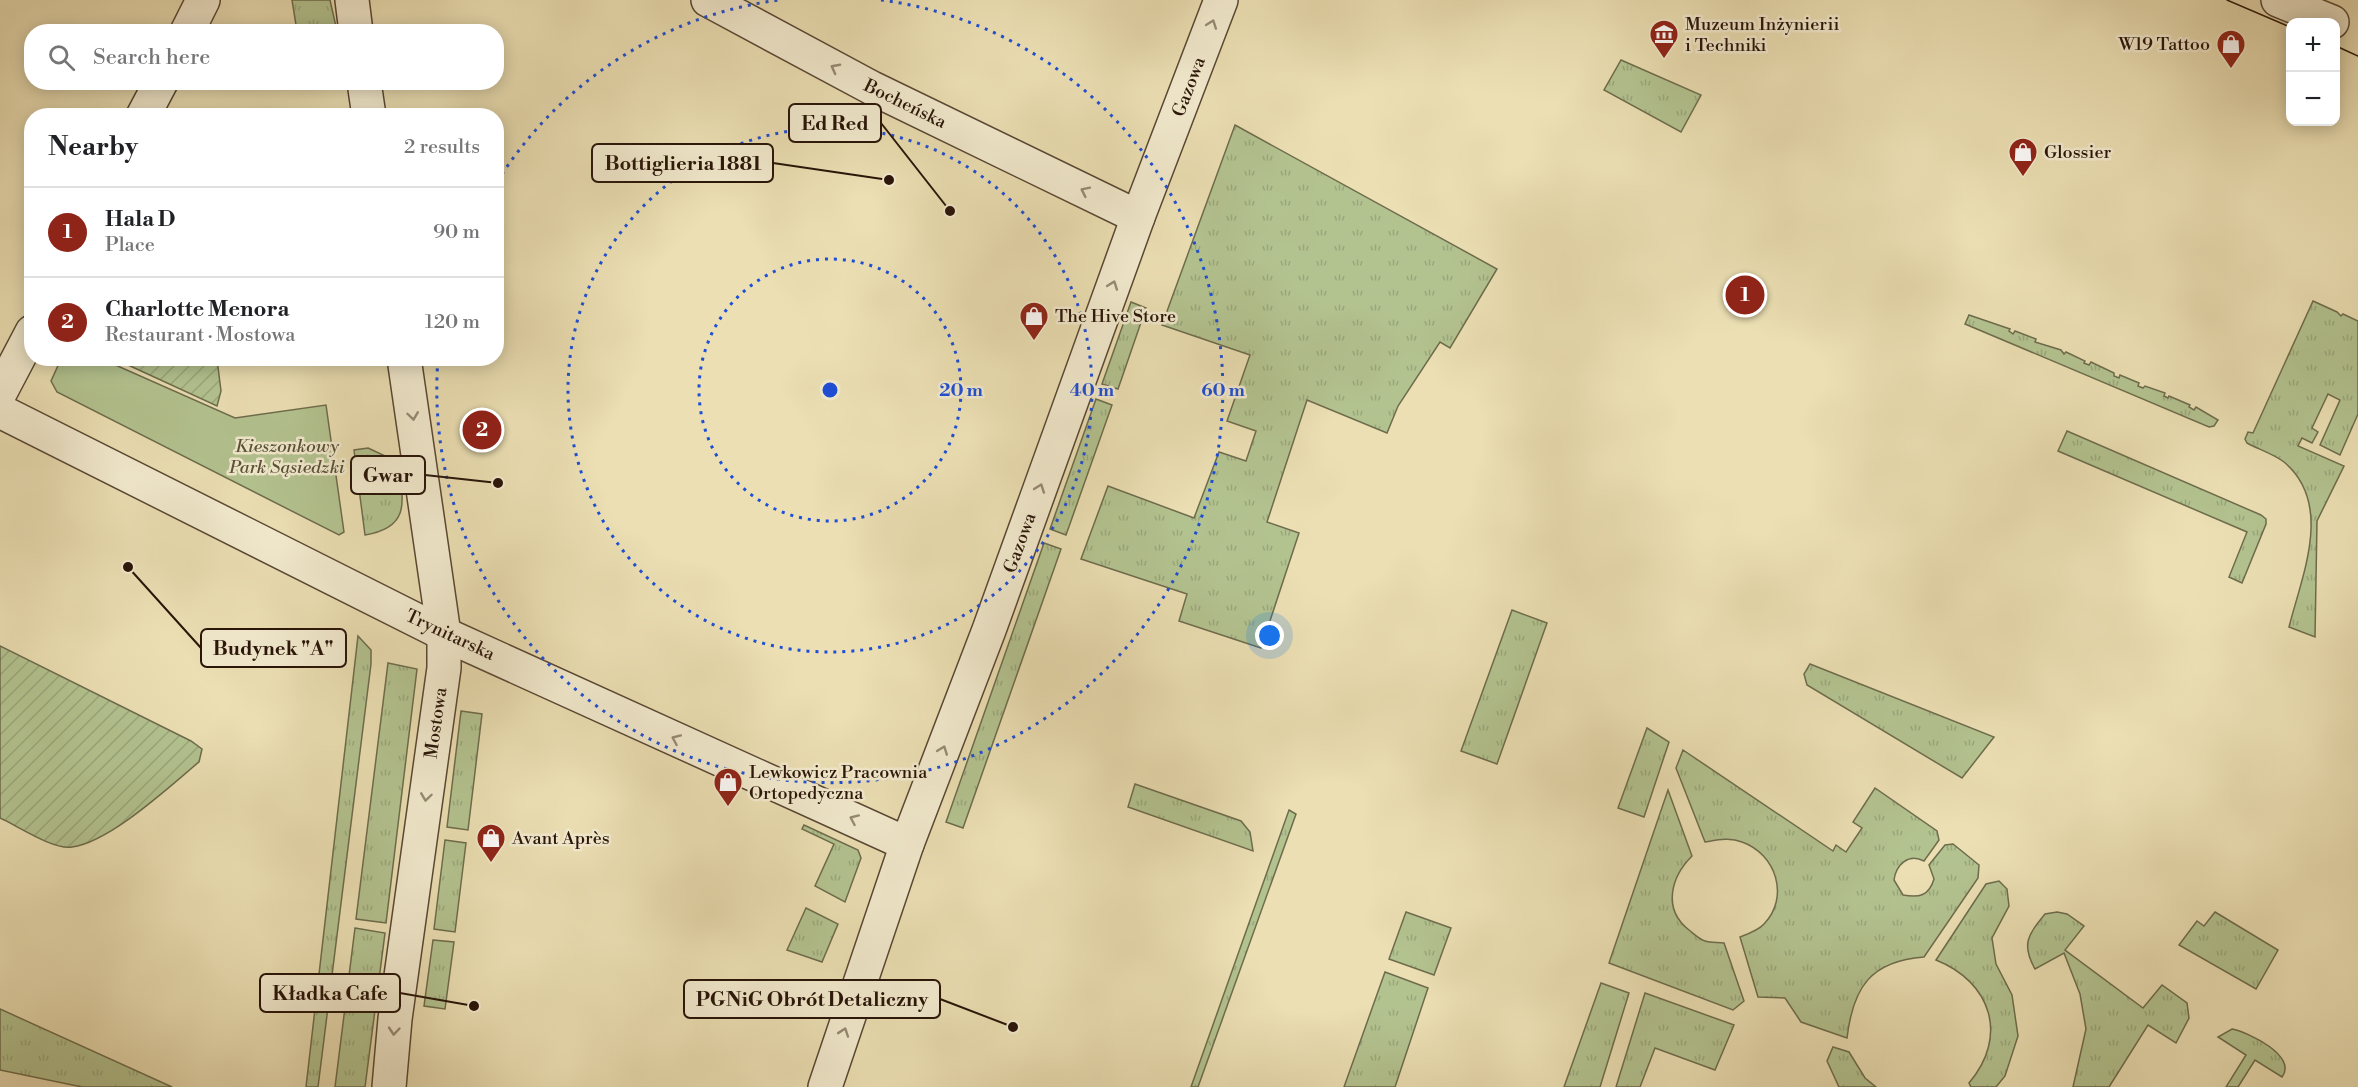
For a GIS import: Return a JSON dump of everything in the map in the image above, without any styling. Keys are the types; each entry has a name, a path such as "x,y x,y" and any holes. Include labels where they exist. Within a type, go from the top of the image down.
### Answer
{"street":[{"path":"191,24 203,0"},
{"path":"352,0 355,24"},
{"name":"Bocheńska","path":"708,0 872,88 1138,217"},
{"name":"Gazowa","path":"825,1087 907,844 989,630 1138,217 1191,86 1221,0"},
{"path":"2278,0 2322,18"},
{"path":"2340,26 2358,33"},
{"path":"147,108 156,90"},
{"path":"365,90 368,108"},
{"path":"0,393 24,347"},
{"name":"Mostowa","path":"389,1087 395,1019 444,668 444,634 405,366"},
{"name":"Trynitarska","path":"0,411 444,634 907,844"}],"green space":[{"path":"292,0 330,0 335,24 296,24"},
{"path":"1621,60 1701,95 1681,132 1604,90"},
{"path":"1235,125 1497,269 1450,348 1440,342 1398,406 1387,433 1307,400 1267,522 1299,533 1261,648 1179,621 1187,594 1081,559 1108,486 1194,518 1219,452 1246,461 1256,431 1227,421 1250,355 1162,325"},
{"path":"2313,301 2341,316 2343,314 2358,321 2358,414 2340,455 2320,445 2340,400 2328,394 2312,428 2318,432 2312,443 2302,438 2298,446 2344,466 2317,521 2315,637 2289,627 2310,541 2311,519 2308,498 2299,479 2284,462 2247,443 2245,439 2248,432 2253,433"},
{"path":"1131,302 1146,308 1118,389 1102,384"},
{"path":"1969,315 2010,329 2009,331 2013,334 2015,331 2036,339 2035,342 2061,350 2064,354 2066,352 2089,365 2091,362 2114,373 2114,376 2119,378 2120,375 2139,383 2138,386 2143,388 2145,386 2165,393 2164,396 2190,405 2189,407 2194,410 2196,407 2218,420 2214,426 2209,427 1965,324"},
{"name":"Kieszonkowy Park Sąsiedzki","path":"58,366 118,366 235,418 326,405 344,532 339,535 57,392 51,381"},
{"path":"130,366 218,366 221,391 217,406"},
{"path":"1096,399 1112,405 1066,535 1050,529"},
{"path":"2067,431 2266,519 2242,583 2229,577 2247,532 2058,451"},
{"path":"368,448 398,462 402,500 401,510 391,526 365,535 354,450"},
{"path":"1044,543 1061,549 963,828 946,822"},
{"path":"1512,610 1547,623 1497,764 1461,751"},
{"path":"358,636 371,650 371,664 318,1087 306,1087"},
{"path":"0,646 191,741 202,749 199,762 156,799 104,835 87,843 72,847 55,845 0,818"},
{"path":"388,663 417,669 386,923 356,919"},
{"path":"1810,664 1994,737 1962,778 1807,685 1804,674"},
{"path":"461,711 482,714 468,830 447,827"},
{"path":"1647,728 1669,742 1644,817 1618,808"},
{"path":"1683,750 1833,851 1836,845 1846,852 1862,828 1853,822 1875,788 1937,831 1939,840 1924,861 1913,858 1900,865 1897,870 1894,880 1903,895 1919,896 1929,889 1934,879 1929,865 1945,845 1953,844 1979,865 1978,878 1924,957 1890,964 1868,980 1854,1004 1847,1038 1801,1022 1785,998 1758,997 1740,937 1759,928 1772,913 1776,901 1776,877 1763,856 1742,842 1724,839 1705,842 1676,768"},
{"path":"1135,784 1241,821 1250,832 1253,851 1128,807"},
{"path":"1668,790 1692,856 1679,873 1672,893 1675,913 1689,930 1701,939 1707,942 1724,943 1744,1001 1733,1010 1609,963"},
{"path":"1289,810 1296,814 1198,1087 1191,1087"},
{"path":"804,825 858,850 861,858 845,902 815,886 834,844 802,829"},
{"path":"445,840 466,843 455,932 434,929"},
{"path":"1999,881 2007,889 2009,906 1992,938 1996,964 2012,995 2018,1036 2005,1076 1996,1087 1971,1087 1969,1083 1981,1065 1988,1047 1991,1029 1988,1012 1981,996 1970,982 1955,970 1936,960 1986,884"},
{"path":"806,908 838,924 822,962 787,950"},
{"path":"1406,912 1451,928 1434,975 1389,959"},
{"path":"2057,912 2067,914 2084,926 2065,950 2143,1008 2162,985 2187,1003 2189,1018 2176,1043 2148,1025 2109,1087 2073,1087 2086,1029 2080,994 2064,953 2035,969 2028,953 2028,940 2034,928 2045,914"},
{"path":"2215,912 2278,950 2256,989 2179,945 2197,921 2204,926"},
{"path":"355,928 385,933 365,1087 335,1087"},
{"path":"433,940 454,942 445,1009 424,1006"},
{"path":"1385,972 1428,988 1395,1087 1344,1087"},
{"path":"1601,983 1629,993 1600,1087 1564,1087"},
{"path":"1645,993 1734,1025 1715,1070 1655,1048 1640,1087 1616,1087"},
{"path":"0,1009 172,1087 82,1087 0,1070"},
{"path":"2232,1029 2259,1040 2277,1053 2285,1069 2282,1077 2255,1060 2238,1087 2226,1087 2246,1055 2218,1037"},
{"path":"1833,1047 1849,1052 1865,1078 1876,1087 1839,1087 1827,1061"}],"tram line":[{"path":"2227,0 2286,25"},
{"path":"2340,48 2358,56"}],"place":[{"name":"Muzeum Inżynierii i Techniki","path":"1664,60"},
{"name":"W19 Tattoo","path":"2231,70"},
{"name":"Glossier","path":"2023,178"},
{"name":"Bottiglieria 1881","path":"889,180"},
{"name":"Ed Red","path":"950,211"},
{"name":"Hala D","path":"1745,295"},
{"name":"The Hive Store","path":"1034,342"},
{"name":"Charlotte Menora","path":"482,430"},
{"name":"Gwar","path":"498,483"},
{"name":"Budynek \"A\"","path":"128,567"},
{"name":"Lewkowicz Pracownia Ortopedyczna","path":"728,808"},
{"name":"Avant Après","path":"491,864"},
{"name":"Kładka Cafe","path":"474,1006"},
{"name":"PGNiG Obrót Detaliczny","path":"1013,1027"}]}
